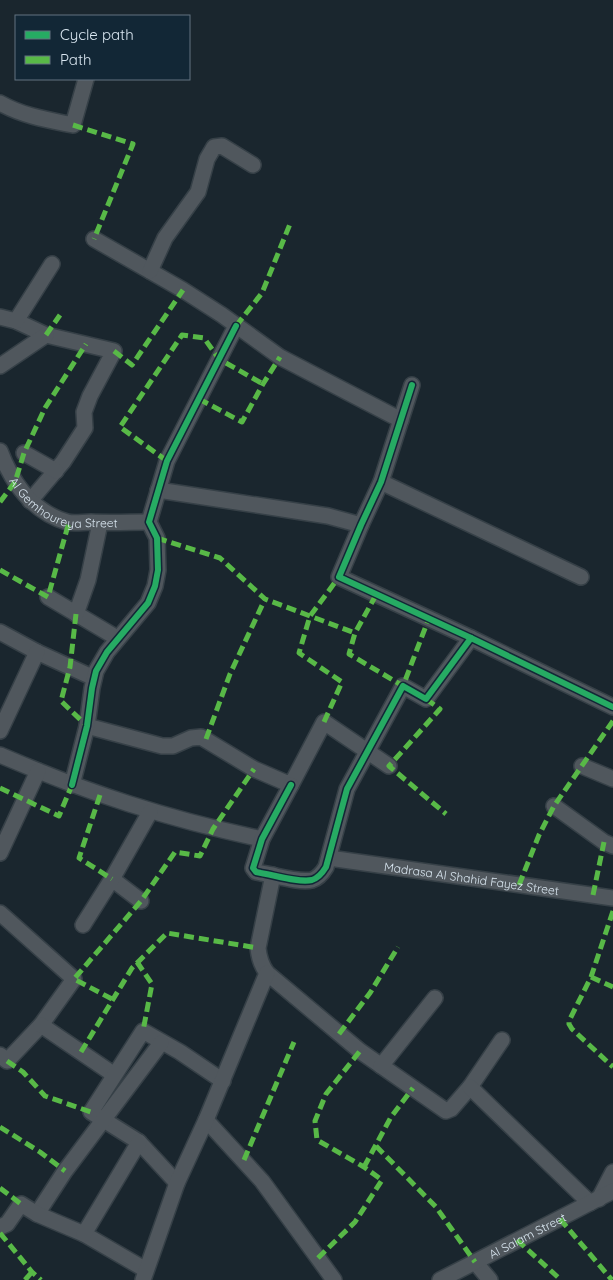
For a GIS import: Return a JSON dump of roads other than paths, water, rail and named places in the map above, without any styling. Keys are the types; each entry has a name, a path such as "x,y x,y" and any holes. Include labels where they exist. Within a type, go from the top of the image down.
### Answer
{"street":[{"path":"0,103 11,110 26,115 73,125 86,80"},
{"path":"150,271 165,238 194,198 202,181 207,159 214,147 222,146 253,165"},
{"path":"94,239 183,290 280,357 401,420"},
{"path":"16,320 52,264"},
{"path":"0,317 16,320 46,335 114,351 90,396 84,412 86,426 56,471 30,501"},
{"path":"72,785 87,726 94,678 107,652 117,638 148,603 155,586 158,570 157,538 149,522 167,461 236,326"},
{"path":"0,366 46,335"},
{"path":"412,385 381,482 339,577 613,707"},
{"name":"Al Gemhoureya Street","path":"0,451 12,476 30,501 48,514 69,522 149,522"},
{"path":"24,453 56,471"},
{"path":"381,482 581,577"},
{"path":"158,490 328,516 361,525"},
{"path":"76,614 88,580 100,523"},
{"path":"48,597 117,638"},
{"path":"0,632 37,652 94,678"},
{"path":"389,766 368,752 324,722 262,839 253,868 256,872 303,881 313,880 321,875 330,858 347,789 368,752 403,686 426,700 471,638"},
{"path":"0,731 37,652"},
{"path":"87,726 162,746 173,746 191,738 201,737 246,765 291,785"},
{"path":"0,755 72,785 150,812 262,839"},
{"path":"582,766 613,780"},
{"path":"0,853 38,771"},
{"path":"554,806 604,842 613,846"},
{"path":"83,925 150,812"},
{"name":"Madrasa Al Shahid Fayez Street","path":"330,858 613,898"},
{"path":"273,875 258,948 262,966 267,973 360,1051 446,1111 451,1109 470,1087 502,1040"},
{"path":"112,879 141,901"},
{"path":"0,913 74,979 41,1025 7,1061 0,1055"},
{"path":"0,1227 7,1224 22,1204 36,1214 84,1234 145,1275 177,1182 223,1081 267,973"},
{"path":"381,1066 435,998"},
{"path":"41,1025 114,1074"},
{"path":"177,1182 140,1142 91,1112 142,1031 180,1052 223,1081"},
{"path":"36,1214 65,1171 161,1043"},
{"path":"470,1087 594,1201 613,1172"},
{"path":"206,1120 262,1181 334,1280"},
{"path":"84,1234 140,1142"},
{"name":"Al Salam Street","path":"440,1280 613,1192"},
{"path":"475,1262 490,1280"}]}
